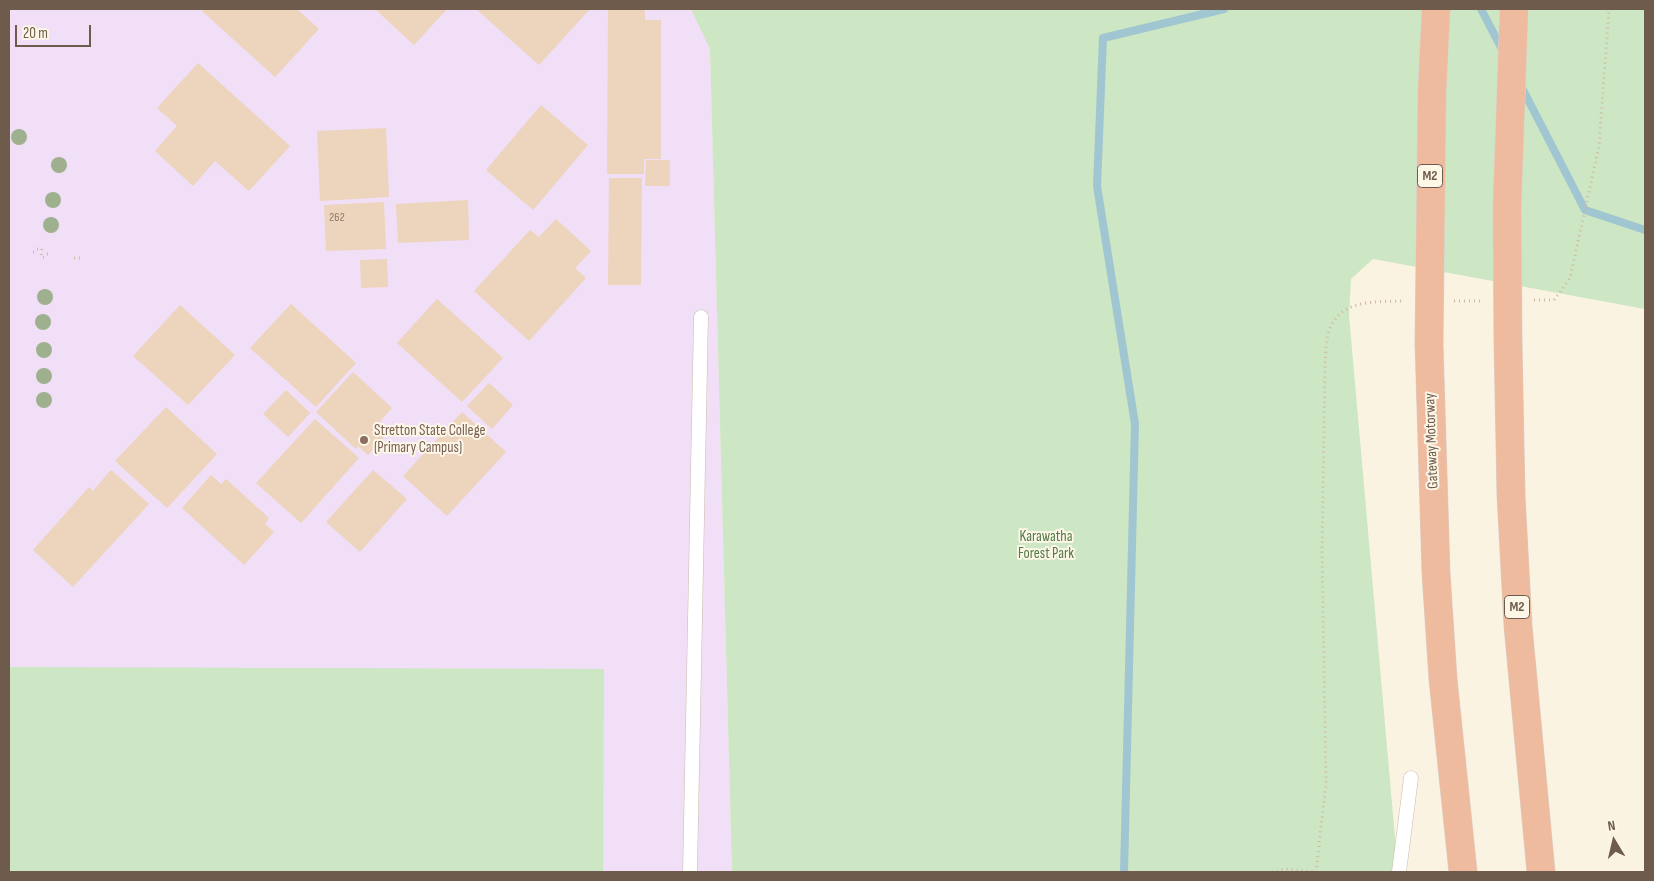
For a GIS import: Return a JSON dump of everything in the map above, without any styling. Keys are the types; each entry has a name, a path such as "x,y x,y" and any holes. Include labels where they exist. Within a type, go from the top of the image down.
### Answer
{"highway":[{"name":"Gateway Motorway","path":"1436,9 1430,188 1429,342 1436,573 1443,679 1464,872"},
{"name":"M2","path":"1514,9 1507,208 1511,495 1518,626 1541,872"}],"lane":[{"path":"690,872 700,317"},
{"path":"1399,872 1411,778"}],"path":[{"path":"36,251 42,250 41,257 48,255"},
{"path":"74,258 80,258"},
{"path":"1272,872 1285,869 1316,872 1326,784 1322,552 1325,362"}],"shaded area":[{"name":"Stretton State College (Primary Campus)","path":"9,9 709,9 732,872 9,872"}],"green space":[{"name":"Karawatha Forest Park","path":"691,9 1645,9 1645,309 1373,259 1351,279 1349,315 1398,872 732,872 710,49"},
{"path":"9,667 604,669 603,872 9,872"}],"building":[{"path":"204,9 297,9 319,29 275,77 202,11"},
{"path":"375,9 447,9 414,45"},
{"path":"476,9 590,9 539,65"},
{"path":"608,9 645,9 645,20 661,20 661,159 644,159 644,174 607,174"},
{"path":"198,63 290,146 249,191 215,161 193,186 155,151 177,126 157,108"},
{"path":"541,105 588,145 533,210 486,170"},
{"path":"386,128 389,197 320,201 317,131"},
{"path":"646,160 670,160 670,186 645,186"},
{"path":"609,178 642,178 641,285 608,285"},
{"path":"468,200 469,240 398,243 396,204"},
{"path":"384,202 386,249 326,251 324,205"},
{"path":"556,219 591,251 575,268 586,278 529,341 474,291 530,230 539,237"},
{"path":"387,259 388,287 361,288 360,260"},
{"path":"437,299 503,358 462,402 397,343"},
{"path":"291,304 356,363 316,407 250,348"},
{"path":"180,305 235,355 188,405 133,356"},
{"path":"353,372 392,408 374,428 384,437 368,455 358,446 356,449 316,412"},
{"path":"489,383 513,405 492,429 467,406"},
{"path":"286,390 310,413 288,437 263,414"},
{"path":"166,407 217,454 167,508 115,461"},
{"path":"462,412 506,452 447,516 403,476"},
{"path":"315,419 359,458 301,523 256,483"},
{"path":"111,470 149,504 73,587 33,550 89,487 93,491"},
{"path":"373,470 407,499 360,552 326,522"},
{"path":"211,475 221,484 226,479 269,518 265,524 274,532 244,565 182,508"}],"waterway":[{"path":"1124,872 1135,424 1097,186 1103,38 1224,9"},
{"path":"1481,9 1503,51"},
{"path":"1521,86 1585,210 1645,230"}],"place":[{"name":"Stretton State College (Primary Campus)","path":"364,440"}]}
